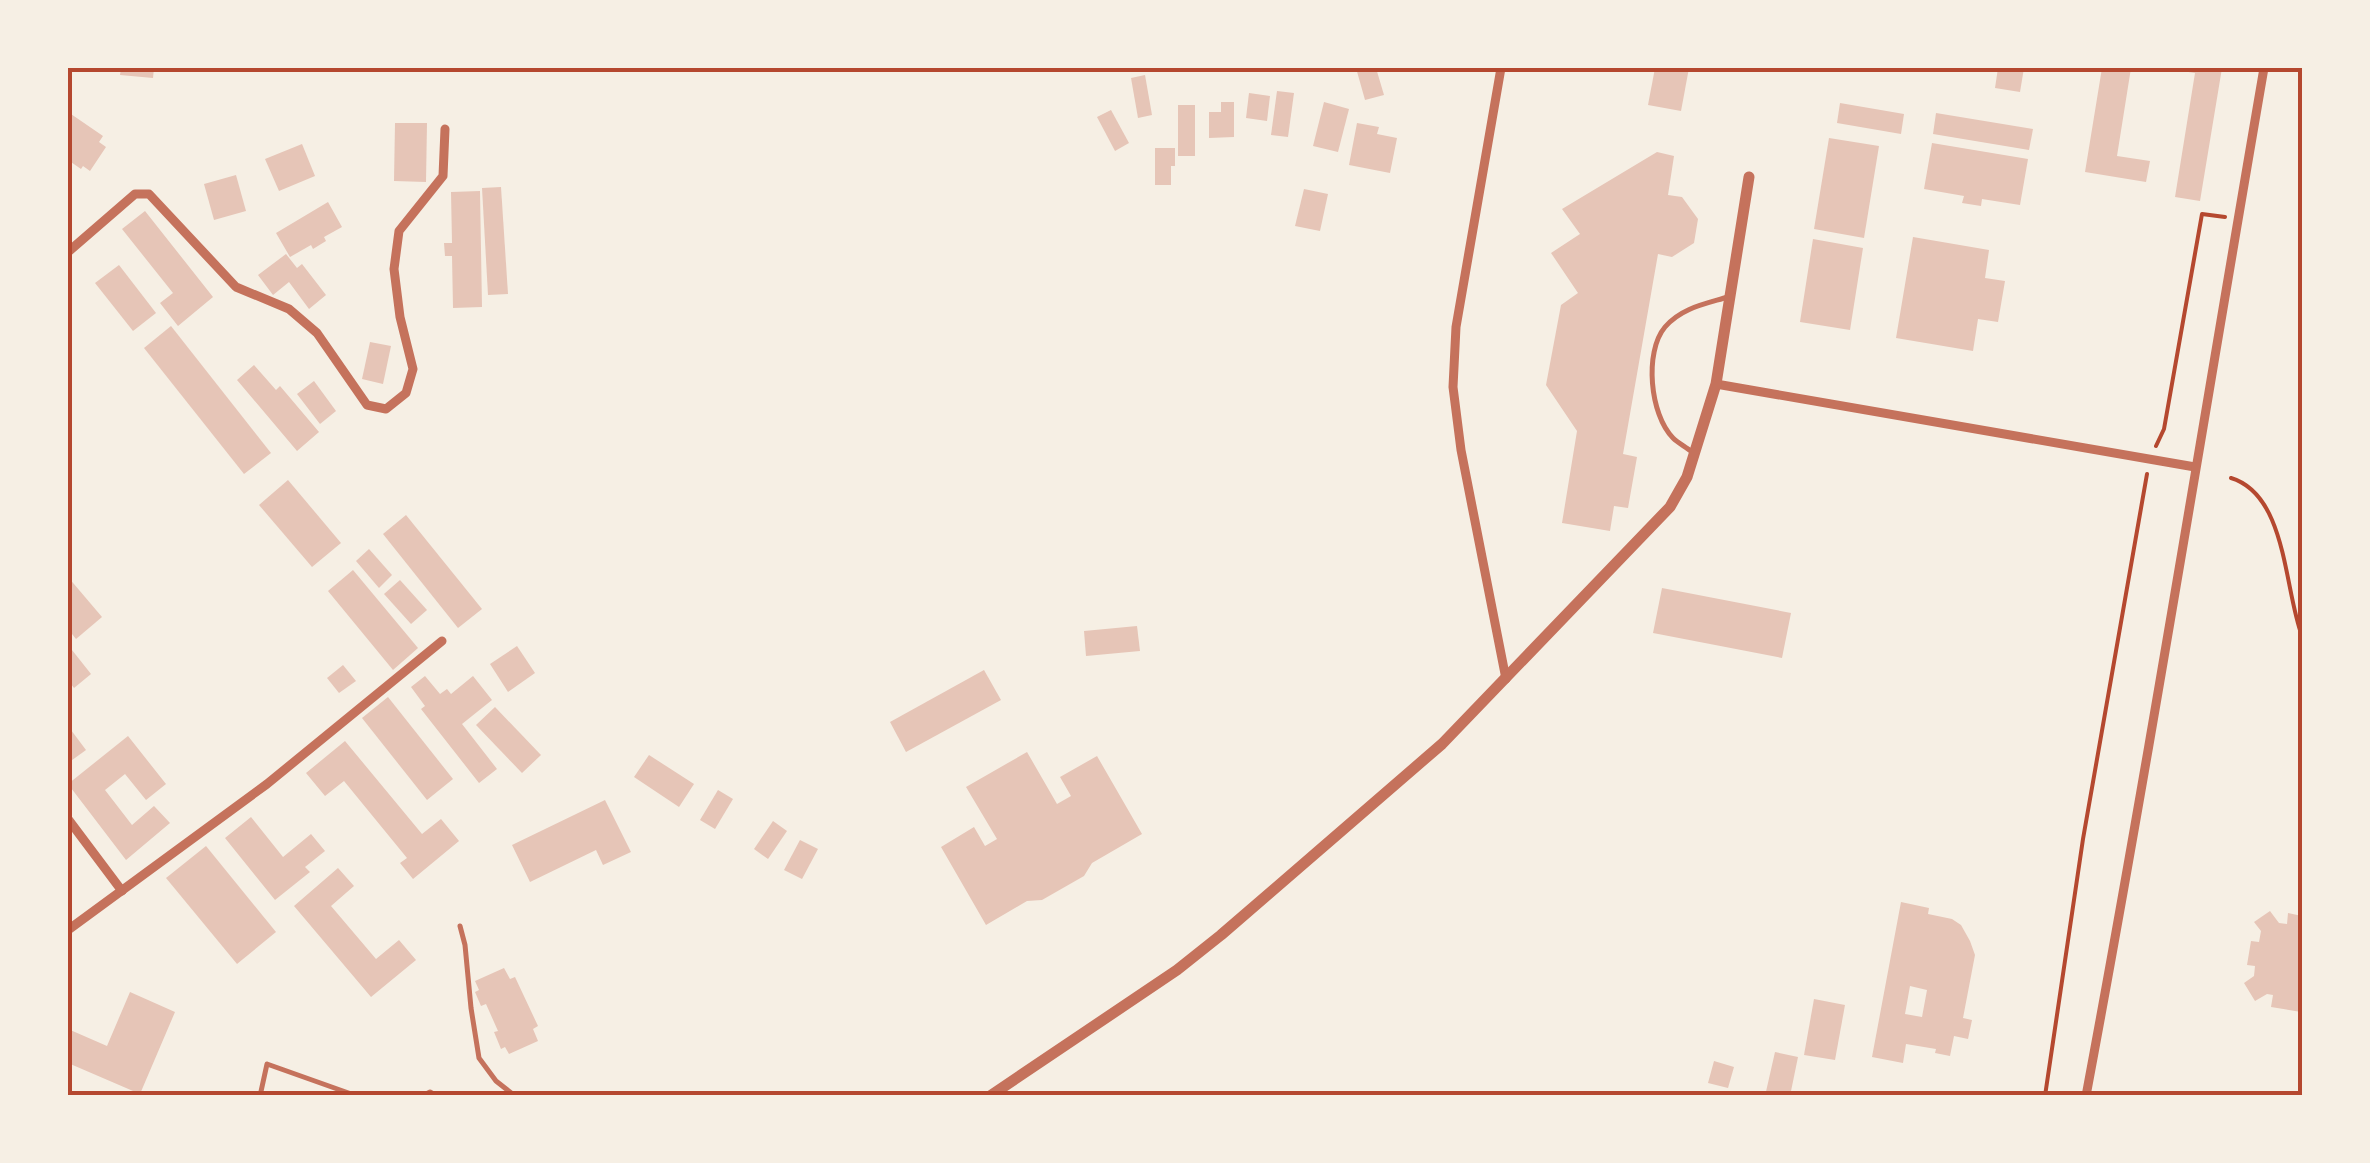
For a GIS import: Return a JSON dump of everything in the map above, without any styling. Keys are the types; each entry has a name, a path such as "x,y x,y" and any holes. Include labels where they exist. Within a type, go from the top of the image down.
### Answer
{"street":[{"path":"1501,68 1456,327 1453,387 1461,450 1506,679"},
{"path":"2086,1096 2264,68"},
{"path":"68,252 135,194 149,194 236,286 289,308 317,333 367,405 386,409 406,393 413,370 394,269 399,231 443,176 445,130"},
{"path":"990,1096 1177,970 1442,744 1670,507 1688,477 1716,384 1749,176"},
{"path":"1716,384 2195,467"},
{"path":"68,930 267,784 442,642"},
{"path":"68,819 122,891"}],"lane":[{"path":"1694,454 1670,436 1656,408 1651,377 1656,346 1662,329 1681,312 1730,297"},
{"path":"460,926 480,1058 496,1081 514,1096"},
{"path":"260,1096 267,1064 355,1095"},
{"path":"422,1096 430,1092 437,1096"}],"path":[{"path":"2044,1096 2083,840 2150,460 2164,429 2202,214 2238,219"},
{"path":"2231,478 2260,497 2272,514 2302,636"}],"building":[{"path":"121,68 154,68 153,78 120,75"},
{"path":"1356,68 1376,68 1384,95 1365,100"},
{"path":"1655,68 1689,68 1681,111 1648,105"},
{"path":"1998,68 2024,68 2020,92 1995,88"},
{"path":"2102,68 2131,68 2117,156 2150,161 2146,182 2085,172"},
{"path":"2176,68 2222,68 2200,201 2175,197 2195,73"},
{"path":"1145,75 1152,115 1138,118 1131,78"},
{"path":"1277,91 1294,93 1288,137 1271,135"},
{"path":"1249,93 1270,96 1267,121 1246,118"},
{"path":"1221,102 1234,102 1234,137 1209,138 1209,112 1221,112"},
{"path":"1324,102 1349,109 1338,152 1313,146"},
{"path":"1840,103 1904,114 1901,134 1837,123"},
{"path":"1178,105 1195,105 1195,156 1178,156"},
{"path":"1111,110 1129,143 1115,151 1097,117"},
{"path":"68,112 103,136 99,142 106,147 90,171 68,160"},
{"path":"1936,113 2033,129 2029,150 1933,134"},
{"path":"395,123 427,123 426,182 394,181"},
{"path":"1357,123 1379,127 1377,134 1397,138 1390,173 1349,165"},
{"path":"1829,138 1879,146 1864,238 1814,229"},
{"path":"1932,143 2028,159 2020,205 1982,199 1981,206 1962,203 1964,196 1924,189"},
{"path":"302,144 315,176 279,191 265,159"},
{"path":"1155,148 1175,148 1171,185 1155,185"},
{"path":"1657,152 1674,156 1668,195 1682,197 1698,219 1694,243 1672,257 1658,254 1623,454 1637,457 1628,508 1614,506 1610,531 1562,523 1577,431 1546,385 1561,305 1578,293 1551,253 1580,234 1562,209"},
{"path":"236,175 246,211 214,220 204,184"},
{"path":"501,187 508,294 488,295 482,188"},
{"path":"1304,189 1328,194 1320,231 1295,226"},
{"path":"480,191 482,307 453,308 452,256 445,256 444,243 452,243 451,192"},
{"path":"328,202 342,227 313,249 311,245 290,257 276,233"},
{"path":"145,211 213,297 178,326 160,303 173,293 122,229"},
{"path":"1913,237 1989,250 1985,278 2005,281 1998,322 1978,319 1973,351 1896,338"},
{"path":"1813,239 1863,248 1850,330 1800,322"},
{"path":"286,254 297,268 302,264 326,295 309,309 289,282 273,295 258,275"},
{"path":"119,265 156,313 133,331 95,283"},
{"path":"171,326 271,453 244,474 144,348"},
{"path":"370,342 391,346 383,384 362,379"},
{"path":"254,365 276,390 280,386 319,432 297,451 237,380"},
{"path":"314,381 336,411 320,424 297,394"},
{"path":"288,480 341,543 312,567 259,505"},
{"path":"406,515 482,609 458,628 383,534"},
{"path":"369,549 392,575 379,588 356,561"},
{"path":"353,570 418,648 393,670 328,591"},
{"path":"68,577 102,617 76,639 68,629"},
{"path":"400,580 427,610 411,624 384,594"},
{"path":"1662,588 1791,613 1782,658 1653,633"},
{"path":"1137,626 1140,651 1086,656 1084,631"},
{"path":"68,645 91,674 74,688 68,680"},
{"path":"517,646 535,673 508,692 490,664"},
{"path":"343,665 356,681 339,693 327,678"},
{"path":"984,670 1001,700 906,752 890,722"},
{"path":"425,676 440,694 447,689 451,694 473,676 492,700 462,724 497,769 479,783 421,709 425,706 411,687"},
{"path":"388,697 453,779 427,800 362,718"},
{"path":"495,707 541,755 522,773 476,725"},
{"path":"68,726 86,750 68,763"},
{"path":"128,736 166,784 146,800 125,774 105,790 132,825 154,806 170,823 126,860 68,784"},
{"path":"345,741 422,834 441,819 459,841 413,879 400,863 407,858 344,781 325,796 306,773"},
{"path":"1027,752 1057,804 1071,796 1060,777 1097,756 1142,834 1092,863 1084,876 1042,900 1027,901 986,925 941,847 974,827 985,846 997,839 966,787"},
{"path":"649,755 694,784 679,807 634,777"},
{"path":"718,790 733,799 715,829 700,820"},
{"path":"605,800 631,852 603,865 596,850 530,882 512,845"},
{"path":"251,817 283,857 311,834 325,851 305,867 310,872 275,900 225,838"},
{"path":"773,821 787,831 768,859 754,849"},
{"path":"800,840 818,849 802,879 784,870"},
{"path":"206,846 276,932 237,964 166,878"},
{"path":"338,868 354,886 331,906 376,959 399,940 416,960 371,997 294,906"},
{"path":"1901,902 1929,908 1928,914 1961,925 1975,955 1963,1018 1972,1020 1968,1039 1954,1036 1950,1056 1935,1053 1936,1049 1906,1044 1903,1063 1872,1057","holes":["1910,986 1927,990 1922,1017 1905,1014"]},
{"path":"2270,911 2279,923 2287,924 2288,913 2302,916 2301,1012 2271,1007 2273,995 2255,1001 2244,983 2254,976 2255,966 2247,965 2251,941 2259,942 2261,931 2254,922"},
{"path":"504,968 510,979 515,977 538,1026 533,1029 538,1041 509,1054 505,1047 501,1049 486,1004 481,1006 475,992 479,990 475,981"},
{"path":"130,992 175,1012 140,1094 68,1063 68,1029 107,1046"},
{"path":"1814,999 1845,1005 1835,1060 1804,1055"},
{"path":"1775,1052 1798,1057 1790,1096 1765,1096"},
{"path":"1714,1061 1734,1067 1728,1088 1708,1083"}]}
